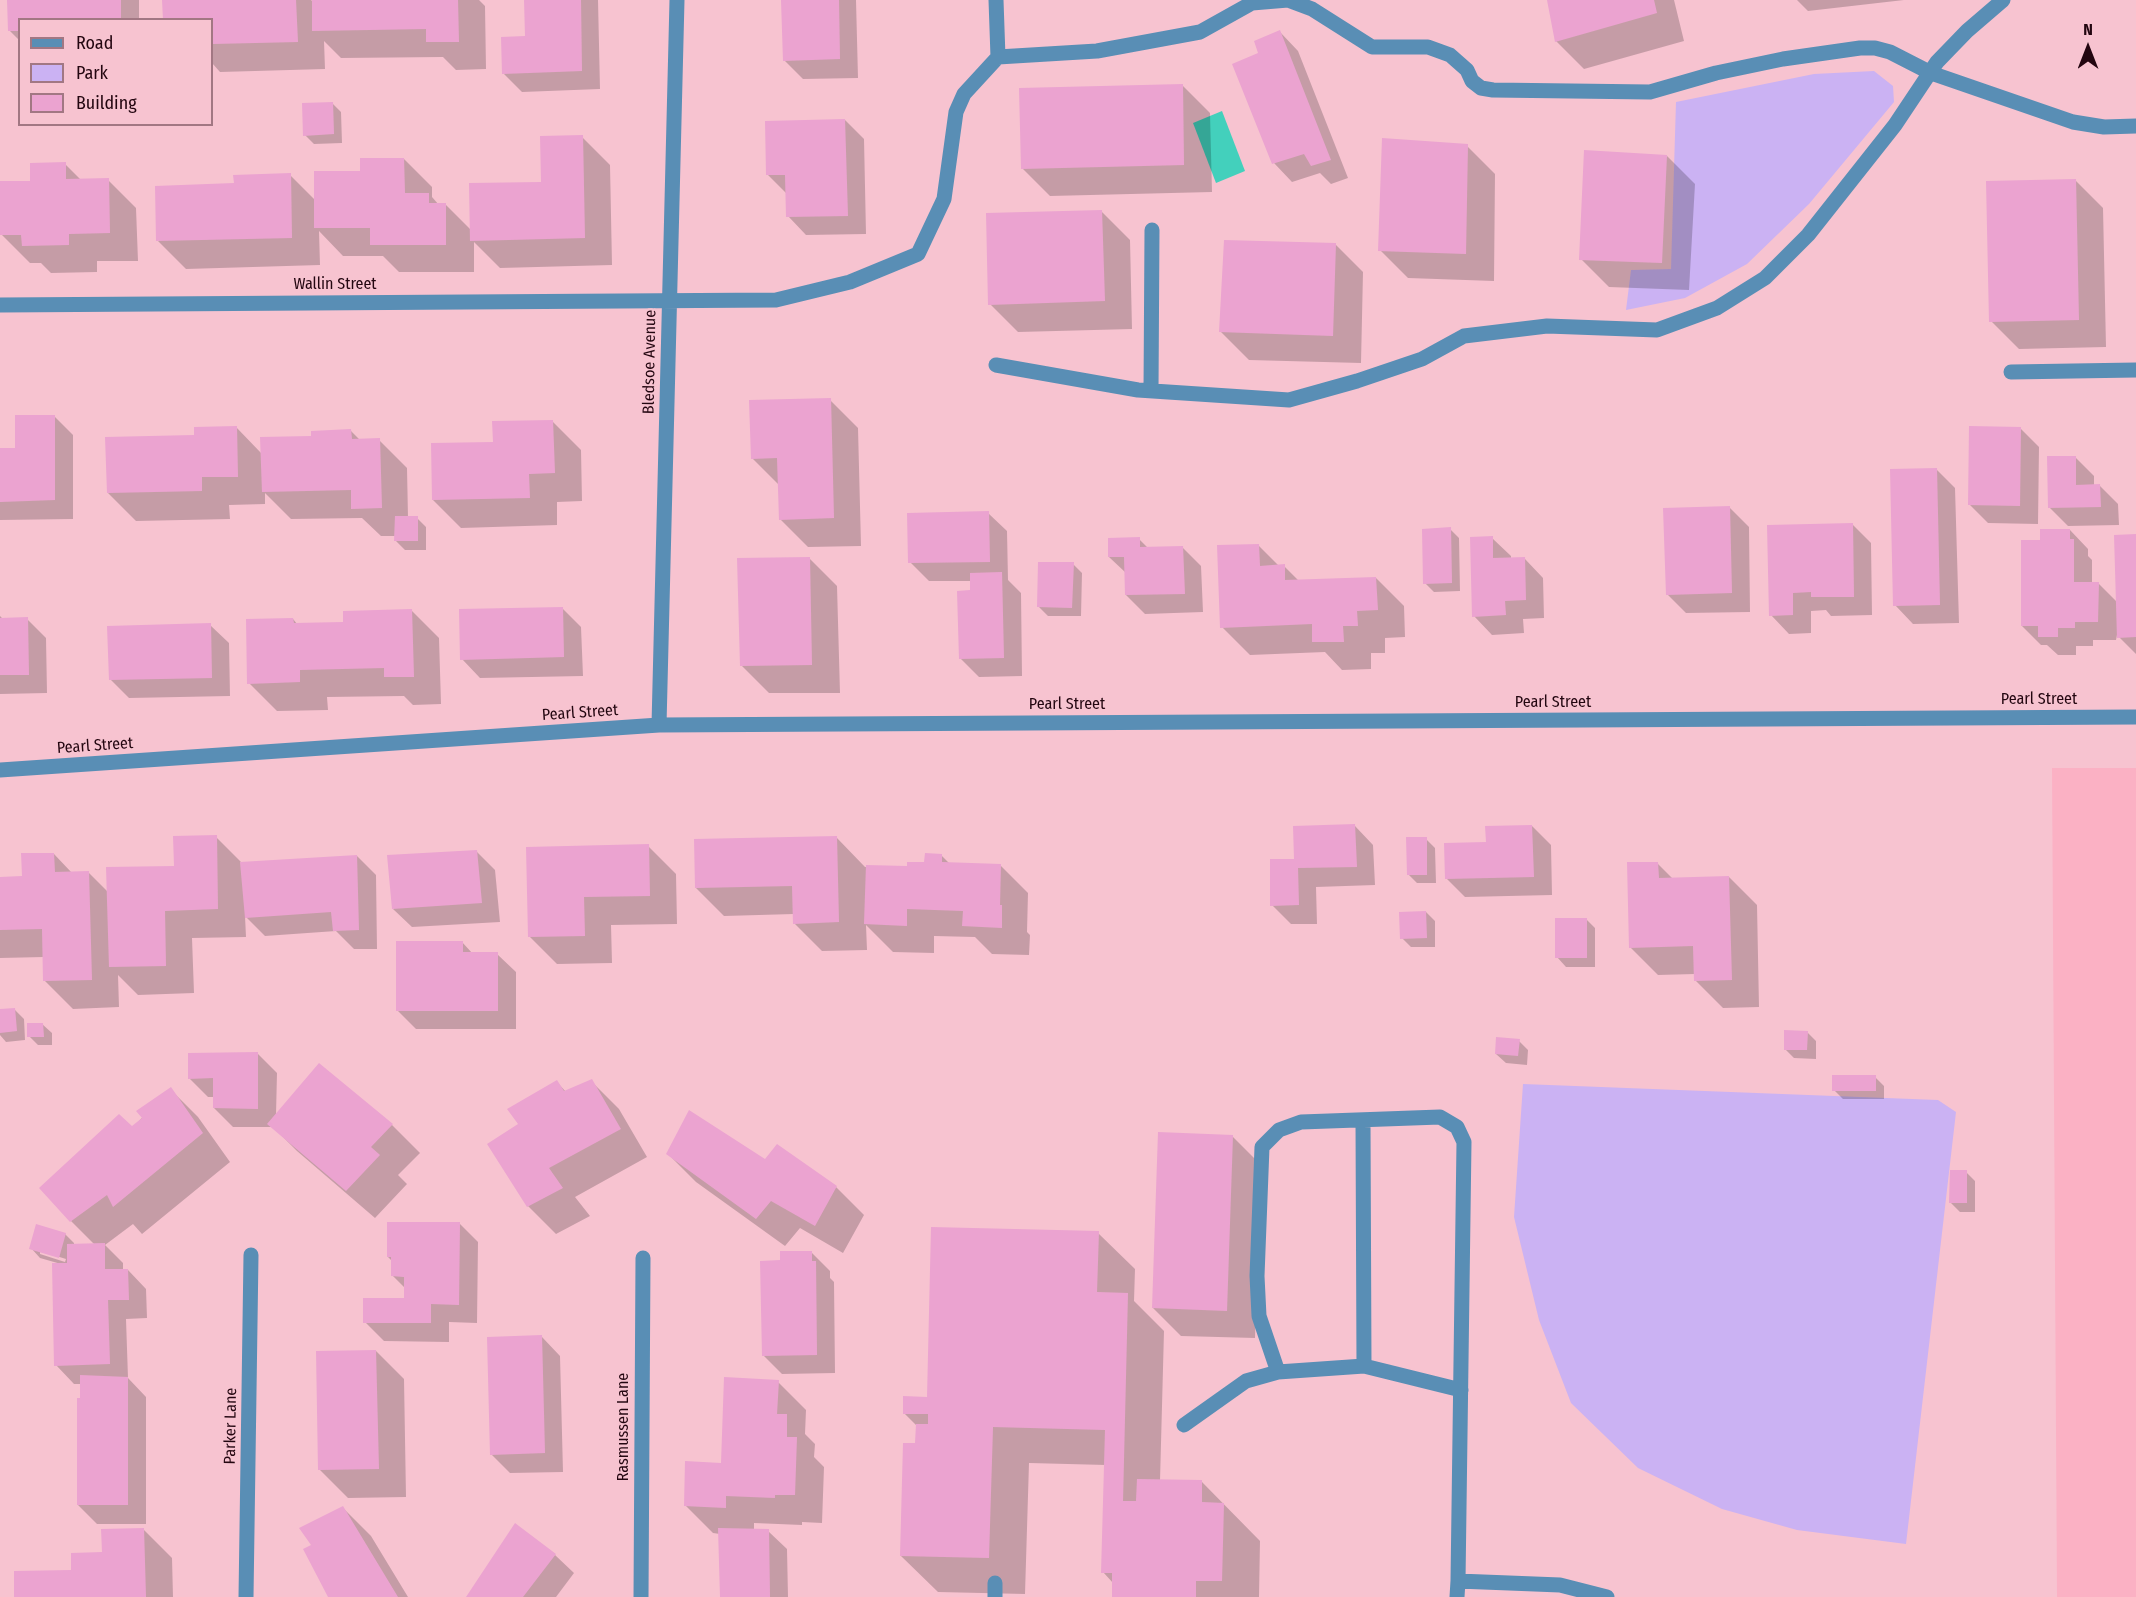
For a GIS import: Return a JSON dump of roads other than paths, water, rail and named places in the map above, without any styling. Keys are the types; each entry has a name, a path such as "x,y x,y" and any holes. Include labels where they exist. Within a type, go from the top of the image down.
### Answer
{"street":[{"name":"Bledsoe Avenue","path":"659,725 677,0"},
{"path":"996,0 998,57 1097,51 1200,32 1252,3 1288,0 1312,9 1372,47 1428,47 1450,55 1467,70 1472,81 1481,88 1493,90 1650,92 1716,72 1783,59 1875,48 1890,52 1931,73 2073,122 2104,127 2136,126"},
{"path":"996,365 1150,391 1289,400 1358,381 1422,359 1464,336 1547,326 1657,330 1717,308 1765,278 1808,235 1895,125 1937,62 1967,31 2003,0"},
{"name":"Wallin Street","path":"0,305 776,300 850,282 918,254 944,199 956,112 964,94 998,57"},
{"path":"1150,391 1152,230"},
{"path":"2011,372 2136,370"},
{"name":"Pearl Street","path":"0,771 659,725 2136,717"},
{"path":"1278,1372 1259,1316 1257,1276 1262,1147 1279,1130 1301,1122 1440,1117 1457,1127 1464,1142 1457,1597"},
{"path":"1363,1120 1364,1366"},
{"name":"Parker Lane","path":"246,1597 251,1256"},
{"name":"Rasmussen Lane","path":"641,1597 643,1258"},
{"path":"1184,1425 1246,1381 1278,1372 1364,1366 1461,1390"},
{"path":"1458,1581 1560,1585 1607,1597"}]}
